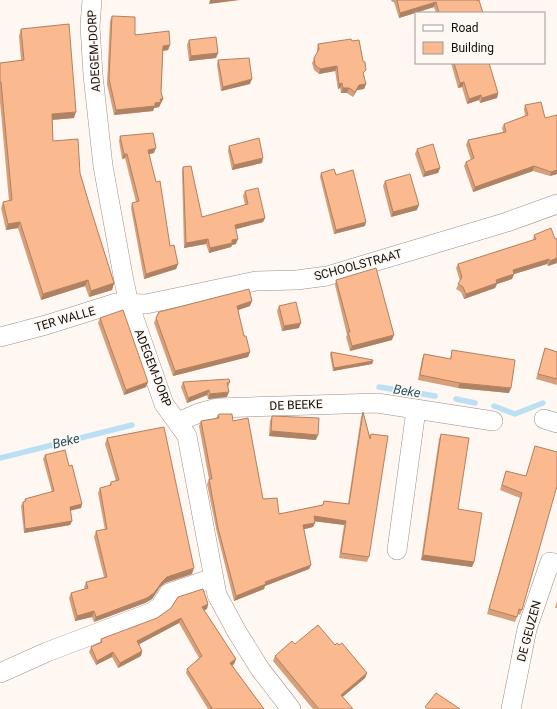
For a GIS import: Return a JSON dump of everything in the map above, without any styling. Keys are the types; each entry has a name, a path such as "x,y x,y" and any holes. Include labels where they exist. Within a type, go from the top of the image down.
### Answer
{"street":[{"name":"ADEGEM-DORP","path":"92,0 90,26 103,166 129,304 164,404 187,436 217,595 236,632 260,669 291,709"},
{"name":"SCHOOLSTRAAT","path":"129,304 146,304 256,281 297,280 327,276 507,222 557,204"},
{"name":"TER WALLE","path":"0,337 46,325 116,303 129,304"},
{"name":"DE BEEKE","path":"178,422 199,413 217,408 377,403 493,421"},
{"path":"397,550 416,410"},
{"name":"DE GEUZEN","path":"511,709 527,629 550,562 557,564"},
{"path":"0,673 47,652 150,613 160,607 169,593 214,578"}],"building":[{"path":"397,0 479,0 483,12 439,12 436,2 400,13"},
{"path":"112,16 135,17 135,35 169,31 170,45 163,46 161,92 163,99 160,99 161,102 155,103 155,106 116,110 109,79"},
{"path":"69,24 76,112 52,114 53,141 78,139 80,173 114,283 91,291 88,280 43,294 20,222 8,224 3,202 12,200 0,82 0,63 24,60 21,29"},
{"path":"216,37 218,53 191,56 189,40"},
{"path":"351,39 352,41 359,40 366,70 363,73 366,84 359,85 355,92 349,88 343,88 342,83 339,84 337,66 320,69 315,65 314,58 319,49 318,44"},
{"path":"249,58 252,79 223,87 218,60"},
{"path":"454,64 489,64 498,93 482,98 481,95 469,99 464,82 460,83"},
{"path":"541,102 545,118 557,115 557,170 551,172 534,166 475,187 466,162 474,158 468,140 506,132 504,124 528,115 525,105"},
{"path":"153,133 156,148 148,150 156,182 160,181 170,246 174,245 178,264 146,274 132,203 139,201 127,154 124,154 120,136"},
{"path":"259,138 263,158 234,165 229,146"},
{"path":"433,144 440,168 425,172 417,149"},
{"path":"191,166 202,217 248,204 245,191 258,188 265,218 235,225 238,239 232,240 232,243 210,248 208,239 186,243 183,167"},
{"path":"334,169 336,175 353,170 366,222 336,230 321,173"},
{"path":"410,174 419,205 393,212 385,181"},
{"path":"551,228 555,239 557,238 557,258 513,270 514,274 496,280 497,283 466,294 463,287 458,284 462,277 458,264 536,239 534,235"},
{"path":"376,268 394,335 352,346 348,332 350,332 336,280"},
{"path":"249,289 252,301 237,306 244,336 246,336 250,352 175,371 156,318 159,312"},
{"path":"296,302 301,323 284,326 279,306"},
{"path":"123,310 148,382 126,390 100,318"},
{"path":"545,348 557,352 557,379 538,374"},
{"path":"452,350 515,360 511,388 460,383 420,375 424,354 451,359"},
{"path":"331,352 373,360 373,361 334,368"},
{"path":"229,379 230,382 227,383 229,392 210,394 209,390 188,398 183,382"},
{"path":"363,412 370,439 371,434 388,436 369,557 341,553 346,521 314,516 315,523 303,525 311,565 265,582 266,584 236,596 218,528 209,479 212,479 201,421 219,418 218,415 220,414 232,414 233,421 248,418 263,499 277,498 279,514 323,505 324,501 349,504"},
{"path":"272,416 319,418 318,435 271,431"},
{"path":"164,427 194,568 167,577 154,593 147,598 96,617 94,611 77,616 71,593 88,588 86,582 107,577 96,531 107,529 100,488 111,485 111,482 119,480 107,438"},
{"path":"441,434 469,438 458,509 482,513 474,562 423,555"},
{"path":"535,446 557,452 557,486 522,610 519,609 517,617 489,609 522,493 502,485 506,471 526,476"},
{"path":"65,450 69,466 72,465 82,504 70,507 72,521 25,529 23,502 26,501 25,499 54,491 45,455"},
{"path":"203,589 208,604 202,607 236,659 230,663 264,709 210,709 212,708 187,669 202,656 181,618 137,641 142,651 120,663 113,652 97,661 91,647 102,642 101,639 157,618 171,608 178,597"},
{"path":"318,625 335,645 337,643 339,645 342,643 367,673 341,695 353,709 319,709 275,656 292,641 295,644"},
{"path":"436,693 460,709 428,709 425,707"}],"waterway":[{"name":"Beke","path":"379,387 435,396"},
{"name":"Beke","path":"456,399 475,403"},
{"name":"Beke","path":"494,406 515,414 543,403"},
{"name":"Beke","path":"0,458 132,425"}]}
